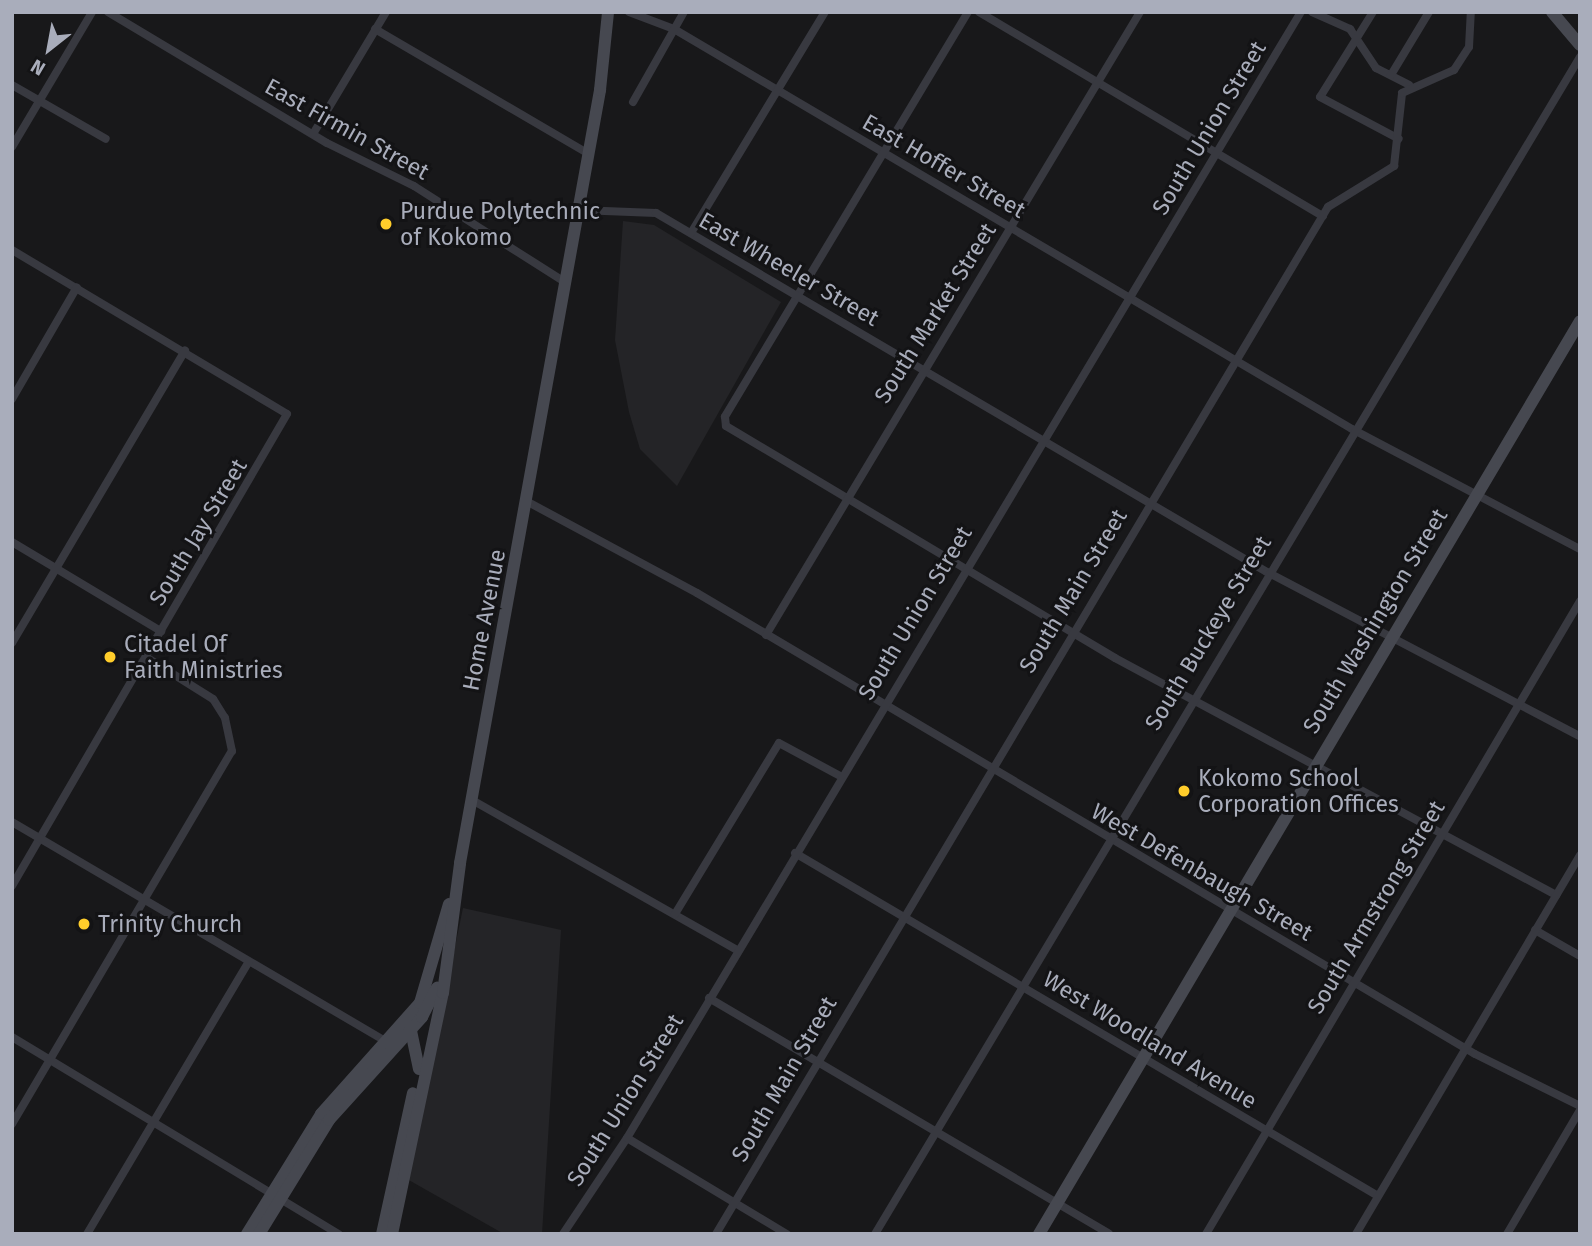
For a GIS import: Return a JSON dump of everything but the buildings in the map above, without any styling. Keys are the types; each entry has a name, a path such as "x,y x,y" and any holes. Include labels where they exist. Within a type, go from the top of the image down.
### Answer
{"main road":[{"name":"Home Avenue","path":"392,1234 446,961 460,863 528,502 589,155 608,12"},
{"path":"1552,12 1580,45"},
{"name":"South Washington Street","path":"1039,1234 1475,494 1580,321"},
{"path":"382,1234 421,1058 409,1025 429,984 460,863"},
{"path":"247,1234 329,1120 391,1045 430,1005 446,961"},
{"path":"259,1234 277,1194"}],"street":[{"path":"12,147 92,12"},
{"name":"East Firmin Street","path":"108,12 313,134 414,186 566,283"},
{"path":"313,134 386,12"},
{"name":"East Hoffer Street","path":"629,12 674,29 1352,429 1580,549"},
{"path":"633,102 684,12"},
{"path":"691,233 825,12"},
{"path":"968,12 725,421 846,498 1071,632 1190,699 1556,895"},
{"path":"979,12 1323,216"},
{"name":"South Market Street","path":"766,635 922,369 1140,12"},
{"name":"South Union Street","path":"563,1234 627,1138 881,706 1301,12"},
{"path":"1312,12 1350,29 1376,68 1409,85 1454,70 1469,47 1471,12"},
{"path":"1373,12 1320,97 1399,139"},
{"path":"1391,75 1429,12"},
{"path":"376,29 589,155"},
{"name":"South Buckeye Street","path":"875,1234 1190,699 1580,57"},
{"path":"12,85 106,139"},
{"name":"South Main Street","path":"716,1234 988,768 1323,216 1343,194 1394,166 1399,139 1397,105 1409,85"},
{"name":"East Wheeler Street","path":"579,209 656,213 1267,572 1580,736"},
{"path":"12,250 185,350 12,643"},
{"path":"12,399 76,287"},
{"name":"South Jay Street","path":"12,886 287,414 185,350"},
{"name":"West Defenbaugh Street","path":"528,502 766,635 881,706 1465,1048 1580,1108"},
{"path":"12,542 161,631"},
{"name":"South Armstrong Street","path":"1206,1234 1580,601"},
{"path":"12,1124 227,763 232,743 213,699 146,657"},
{"path":"675,914 779,743 840,776"},
{"path":"472,800 737,950"},
{"path":"12,822 391,1045"},
{"name":"West Woodland Avenue","path":"795,853 1378,1196"},
{"path":"1356,1234 1580,855"},
{"path":"1535,930 1580,956"},
{"path":"87,1234 249,961"},
{"path":"709,998 1109,1234"},
{"path":"12,1037 277,1194 339,1234"},
{"path":"1507,1234 1580,1108"},
{"path":"627,1138 788,1234"}],"shaded area":[{"path":"623,221 654,225 781,302 677,486 640,449 629,412 615,340"},
{"path":"463,908 561,930 542,1234 504,1234 407,1179"}],"place":[{"name":"Purdue Polytechnic of Kokomo","path":"386,224"},
{"name":"Citadel Of Faith Ministries","path":"110,657"},
{"name":"Kokomo School Corporation Offices","path":"1184,791"},
{"name":"Trinity Church","path":"84,924"}]}
